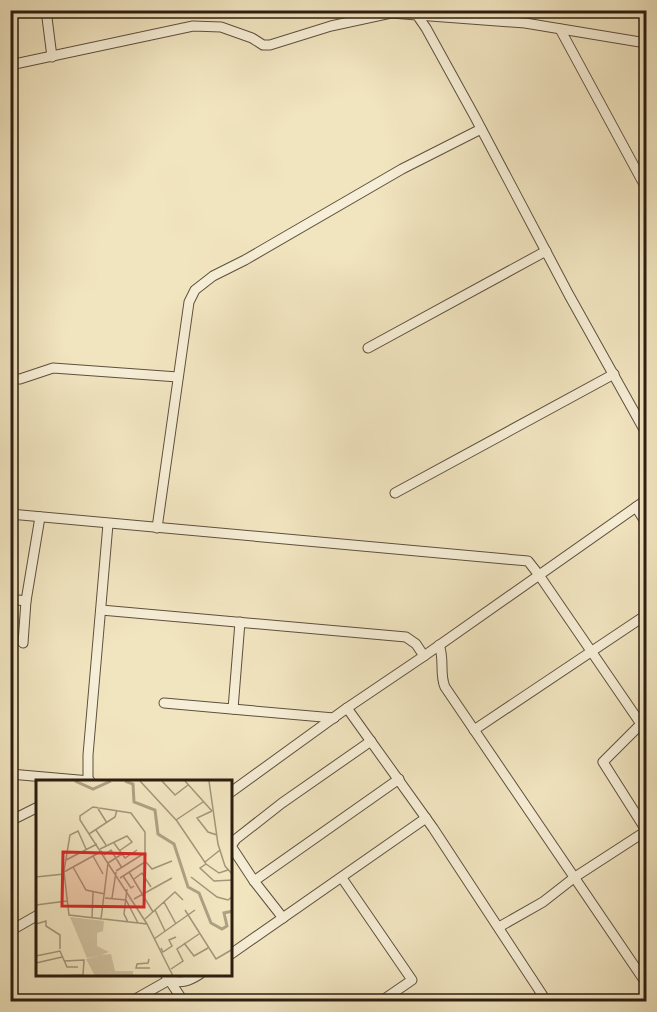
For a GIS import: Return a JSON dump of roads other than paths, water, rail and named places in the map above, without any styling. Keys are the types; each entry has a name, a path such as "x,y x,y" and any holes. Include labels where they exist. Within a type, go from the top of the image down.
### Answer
{"street":[{"path":"46,10 52,57"},
{"path":"10,65 193,26 221,27 252,38 263,45 270,45 331,26 391,12 525,23 646,43"},
{"path":"417,15 646,433"},
{"path":"560,29 646,188"},
{"path":"157,528 189,302 195,290 213,276 245,260 402,169 481,129"},
{"path":"368,348 546,251"},
{"path":"10,379 27,378 53,368 178,376"},
{"path":"395,493 614,374"},
{"path":"232,791 347,708 646,500"},
{"path":"636,507 646,523"},
{"path":"10,514 528,561 644,722 603,762 646,831 543,902 499,927"},
{"path":"23,644 26,601 40,517"},
{"path":"89,780 88,755 108,524"},
{"path":"10,599 26,601"},
{"path":"101,610 406,637 416,644 424,656"},
{"path":"474,730 646,615"},
{"path":"233,709 240,622"},
{"path":"439,645 442,652 442,680 445,687 646,983"},
{"path":"164,703 334,718"},
{"path":"347,708 426,818 547,1002"},
{"path":"232,844 236,838 282,802 371,741"},
{"path":"10,774 78,780"},
{"path":"254,881 399,779"},
{"path":"10,821 36,808"},
{"path":"232,953 426,818"},
{"path":"232,848 254,881 283,918"},
{"path":"342,878 412,980 380,1002"},
{"path":"10,931 36,916"},
{"path":"167,977 183,982 198,976"},
{"path":"130,1002 167,977"},
{"path":"167,977 184,1002"},
{"path":"10,996 14,1002"}]}
